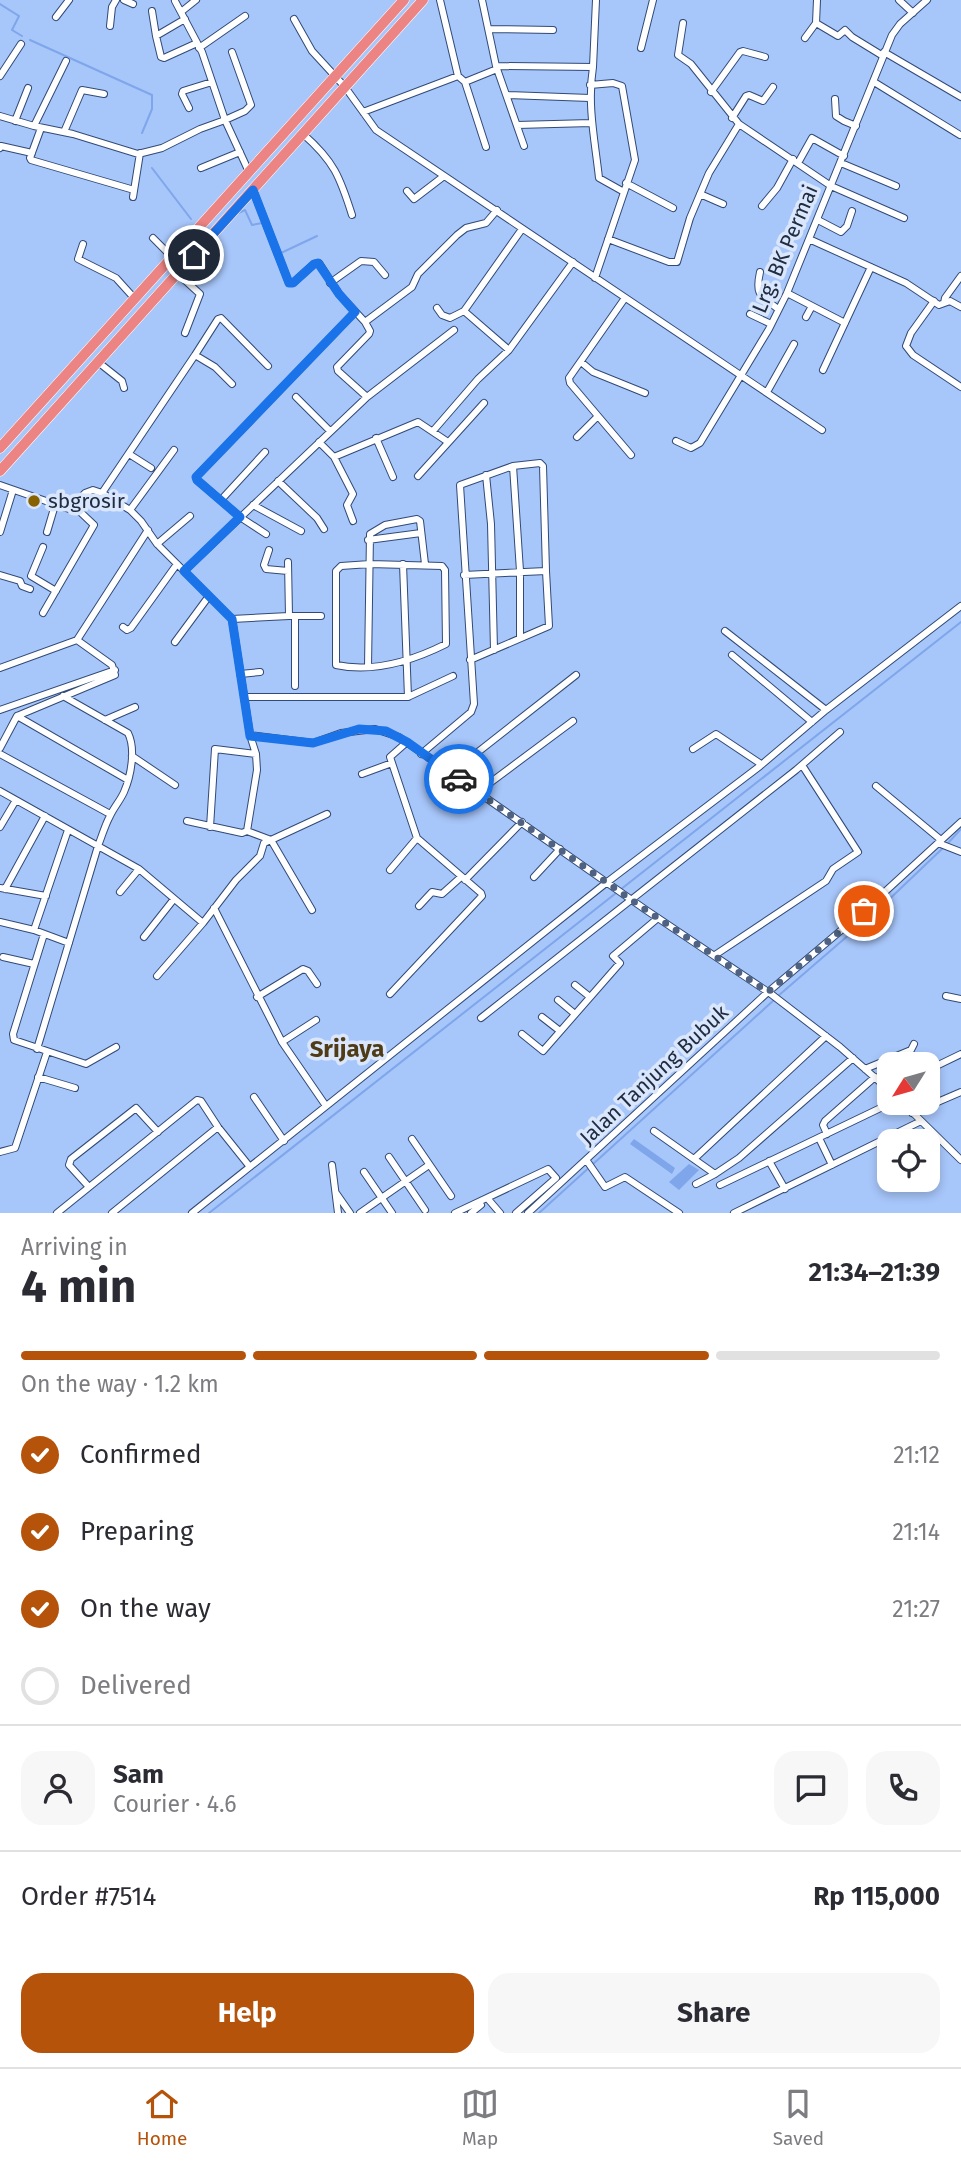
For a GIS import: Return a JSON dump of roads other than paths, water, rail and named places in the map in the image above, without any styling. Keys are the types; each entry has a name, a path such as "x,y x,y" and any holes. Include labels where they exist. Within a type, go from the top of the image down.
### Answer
{"highway":[{"path":"0,471 423,0"},
{"path":"0,448 398,3"},
{"path":"0,463 36,423 53,411"},
{"path":"0,439 20,425"}],"street":[{"path":"56,17 69,0"},
{"path":"110,26 112,6 117,0"},
{"path":"124,0 133,4"},
{"path":"156,36 183,15 196,0"},
{"path":"440,0 458,76 465,82 486,147"},
{"path":"482,0 497,67 524,146"},
{"path":"596,0 590,98 599,178 624,192"},
{"path":"641,48 650,0"},
{"path":"805,38 816,23 817,0"},
{"path":"899,0 913,13 927,0"},
{"path":"175,1 198,45 225,120 248,172"},
{"path":"152,10 162,59 198,45 246,16"},
{"name":"Lrg. BK Permai","path":"676,441 691,448 696,446 771,324 818,220 892,34 900,23 913,13"},
{"path":"294,19 312,51 345,87 376,130 822,430"},
{"path":"683,23 678,55 691,64 738,124 831,186 904,218"},
{"path":"816,23 838,36 845,30 852,37 961,97"},
{"path":"489,29 552,30"},
{"path":"0,76 21,44"},
{"path":"0,116 145,153 245,111 251,105 232,52"},
{"path":"711,92 740,52 765,57"},
{"path":"66,61 38,127 32,160 133,193 145,153"},
{"path":"465,82 497,67 593,68"},
{"path":"363,112 458,76"},
{"path":"189,108 183,91 212,82"},
{"path":"874,82 960,135"},
{"path":"590,85 613,83 622,86 635,155 595,278"},
{"path":"732,118 746,96 763,101 773,87"},
{"path":"15,121 28,88"},
{"path":"64,132 82,90 104,94"},
{"path":"507,95 590,98"},
{"path":"835,99 836,116 856,125"},
{"path":"517,125 591,123"},
{"path":"608,239 668,262 677,262 690,218 709,173 738,124"},
{"path":"303,134 331,161 352,215"},
{"path":"762,206 811,138 844,156"},
{"path":"0,148 1,146 32,153"},
{"path":"201,168 240,152"},
{"path":"841,163 896,186"},
{"path":"407,191 415,199 444,176"},
{"path":"626,183 673,208"},
{"path":"253,190 289,283 293,283 318,263 330,283 370,331 337,368 367,397"},
{"path":"701,194 723,204"},
{"path":"365,323 410,288 418,274 457,235 466,228 486,223 497,211"},
{"path":"818,220 841,232 847,226 852,211"},
{"path":"438,308 447,318 464,311 522,229"},
{"path":"153,239 172,257"},
{"path":"810,239 906,283 940,305 950,300 961,307"},
{"path":"83,244 78,259 116,278 135,299"},
{"path":"330,283 361,261 374,262 385,275"},
{"path":"433,431 478,379 509,350 573,262"},
{"path":"823,370 871,267"},
{"path":"760,272 757,291 778,309"},
{"path":"177,273 200,294 185,333"},
{"path":"944,303 944,298 961,277"},
{"path":"787,293 845,323"},
{"path":"625,298 569,381 631,455"},
{"path":"934,301 911,333 906,346 913,355 961,387"},
{"path":"806,317 812,306"},
{"path":"464,311 509,350"},
{"path":"266,534 240,517 197,480 197,475 355,312"},
{"path":"750,314 771,324"},
{"path":"102,493 221,318 268,366"},
{"path":"184,571 367,397 454,330"},
{"path":"767,391 794,344"},
{"path":"195,355 215,367 232,384"},
{"path":"98,362 122,381 124,388"},
{"path":"581,362 593,372 645,393"},
{"path":"296,397 330,431"},
{"path":"418,476 484,403"},
{"path":"577,437 598,416"},
{"path":"334,457 417,422 421,422 448,442"},
{"path":"376,438 393,477"},
{"path":"319,442 334,457 353,494 346,505 353,521"},
{"path":"131,510 174,450"},
{"path":"221,500 265,452"},
{"path":"129,454 151,468"},
{"path":"421,754 473,710 464,575 460,486 513,466 540,463 543,465 550,626 470,660"},
{"path":"513,466 520,571 520,638"},
{"path":"486,475 491,524 494,650"},
{"path":"278,481 317,518 324,529"},
{"path":"0,485 67,509 74,506 88,491 102,493 131,510 157,544 232,619 250,736 256,754 257,770 247,831"},
{"path":"0,532 13,490"},
{"path":"47,531 55,505"},
{"path":"253,505 301,531"},
{"path":"43,613 94,525 74,506"},
{"path":"157,544 190,516"},
{"path":"368,667 370,533 385,524 417,518 420,521 425,564"},
{"path":"0,668 77,640 148,530"},
{"path":"368,540 421,533"},
{"path":"43,547 31,576 56,591"},
{"path":"269,550 264,565 266,569 288,570"},
{"path":"288,562 295,686"},
{"path":"123,627 131,628 177,564"},
{"path":"403,564 408,696"},
{"path":"425,564 439,564 444,570 447,643 406,661 368,667 336,665 337,571 341,566 425,564"},
{"path":"464,575 546,571"},
{"path":"0,575 21,582 22,586 30,589"},
{"path":"175,642 209,596"},
{"path":"192,1213 761,764 825,710 961,606"},
{"path":"232,619 321,616"},
{"path":"724,631 825,710"},
{"path":"0,748 17,716 114,676 112,665 77,640"},
{"path":"732,654 812,722"},
{"path":"0,710 115,670"},
{"path":"240,674 260,672"},
{"path":"450,774 576,675"},
{"path":"244,697 408,696 453,676"},
{"path":"37,1049 98,846 110,814 124,793 132,756 128,733 63,696"},
{"path":"105,720 135,707"},
{"path":"17,716 128,780"},
{"path":"479,792 573,721"},
{"path":"250,736 313,743 341,733 374,729 386,731 407,742 522,821 608,884 770,993 875,1077 825,1121 823,1125 827,1134"},
{"path":"481,1018 629,898 802,765 840,732"},
{"path":"693,749 713,734 717,734 761,764"},
{"path":"390,994 481,898 481,893 417,838 391,756 407,742"},
{"path":"210,827 215,749 256,754"},
{"path":"0,754 110,814"},
{"path":"132,756 175,785"},
{"path":"362,774 392,763"},
{"path":"716,956 826,881 832,870 858,852 802,765"},
{"path":"876,786 940,843 961,852"},
{"path":"0,791 139,869 203,923"},
{"path":"0,827 16,800"},
{"path":"158,976 236,880 260,856 264,843 327,814"},
{"path":"45,816 3,888 46,896"},
{"path":"187,821 242,833 247,831 271,840 312,911"},
{"path":"419,906 432,892 442,894 463,878 522,821"},
{"name":"Jalan Tanjung Bubuk","path":"528,1213 561,1177 590,1167 770,993 961,822"},
{"path":"34,930 68,830"},
{"path":"390,870 417,838"},
{"path":"534,877 560,849"},
{"path":"120,892 139,869"},
{"path":"144,937 174,899"},
{"path":"870,905 880,918"},
{"path":"214,908 282,1042 326,1107"},
{"path":"522,1034 541,1051 620,962 613,956 658,918"},
{"path":"0,922 34,930 69,943"},
{"path":"44,934 13,1038 15,1042 86,1064 116,1047"},
{"path":"3,957 34,964"},
{"path":"257,997 303,970 308,971 317,984"},
{"path":"575,985 590,997"},
{"path":"946,996 961,999"},
{"path":"558,1000 575,1014"},
{"path":"542,1017 560,1031"},
{"path":"282,1042 316,1020"},
{"path":"694,1160 826,1036"},
{"path":"865,1069 911,1050 914,1044"},
{"path":"0,1152 15,1148 18,1143 47,1052"},
{"path":"940,1064 961,1054"},
{"path":"696,1184 739,1158 853,1058"},
{"path":"38,1077 75,1088"},
{"path":"940,1101 961,1092"},
{"path":"254,1097 284,1141"},
{"path":"57,1213 199,1100 250,1167"},
{"path":"89,1187 69,1165 71,1158 136,1108 158,1132"},
{"path":"720,1185 877,1110"},
{"path":"914,1115 961,1160"},
{"path":"734,1213 921,1121"},
{"path":"112,1213 218,1127"},
{"path":"654,1131 715,1174"},
{"path":"819,1138 832,1165"},
{"path":"412,1139 451,1196"},
{"path":"388,1157 425,1210"},
{"path":"769,1161 785,1189"},
{"path":"332,1165 338,1213"},
{"path":"360,1213 429,1165"},
{"path":"590,1167 605,1187 624,1177 679,1213"},
{"path":"455,1213 548,1169 561,1177 516,1213"},
{"path":"364,1172 393,1213"},
{"path":"335,1191 350,1213"},
{"path":"471,1213 488,1199"},
{"path":"488,1199 500,1213"},
{"path":"661,1213 666,1203"}],"water":[{"path":"634,1139 675,1168 672,1174 630,1144"},
{"path":"689,1164 699,1170 679,1190 669,1182"}],"waterway":[{"path":"0,4 19,16 12,30 22,36"},
{"path":"30,40 152,95 152,109 142,133"},
{"path":"152,168 191,219"},
{"path":"236,214 245,210 252,225 262,223 275,256"},
{"path":"281,253 317,236"},
{"path":"209,1213 961,622"},
{"path":"948,843 961,829"},
{"path":"879,909 944,847"},
{"path":"778,996 873,914"},
{"path":"539,1213 774,1000"}],"place":[{"name":"sbgrosir","path":"34,501"}],"district":[{"name":"Srijaya","path":"347,1049"}]}
